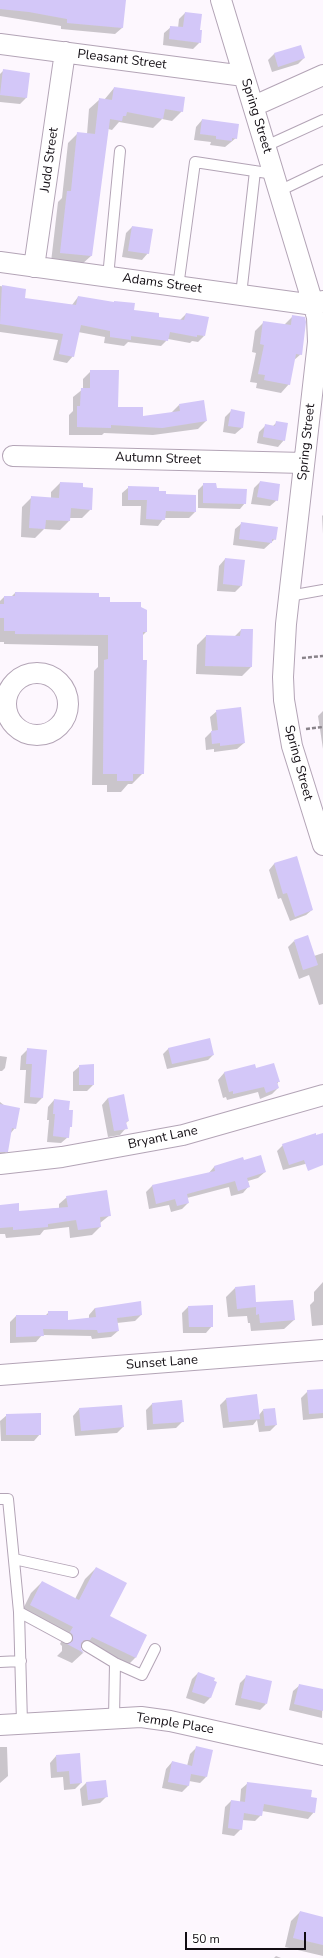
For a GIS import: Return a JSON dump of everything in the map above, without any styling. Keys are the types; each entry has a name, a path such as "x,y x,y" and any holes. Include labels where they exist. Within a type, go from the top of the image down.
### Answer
{"street":[{"name":"Spring Street","path":"221,0 266,146 269,178 318,303 318,342 283,652 284,700 292,746 314,791 323,845"},
{"name":"Pleasant Street","path":"0,44 244,76"},
{"name":"Judd Street","path":"34,267 65,52"},
{"path":"254,106 323,75"},
{"name":"Adams Street","path":"0,262 241,295 318,303"},
{"name":"Autumn Street","path":"13,456 304,463"},
{"name":"Bryant Lane","path":"0,1164 62,1157 183,1135 323,1095"},
{"name":"Sunset Lane","path":"0,1374 323,1350"},
{"name":"Temple Place","path":"0,1725 141,1717 170,1721 323,1755"}],"lane":[{"path":"266,146 323,120"},
{"path":"108,277 120,152"},
{"path":"178,286 195,162 269,178 323,170"},
{"path":"241,295 269,178"},
{"path":"289,596 323,590"},
{"path":"0,1499 8,1499 20,1612 22,1723"},
{"path":"14,1559 73,1572"},
{"path":"20,1612 67,1638"},
{"path":"87,1646 115,1663 142,1675 155,1649"},
{"path":"0,1662 21,1661"},
{"path":"114,1718 115,1663"}],"building":[{"path":"0,0 126,0 123,28 67,23 67,19 29,12 0,9"},
{"path":"185,12 202,14 200,30 202,30 201,43 169,39 170,26 183,27"},
{"path":"301,45 305,58 278,67 274,53"},
{"path":"3,69 30,73 27,98 0,95"},
{"path":"114,87 185,97 183,112 165,109 163,119 127,112 126,116 123,116 122,121 110,119 92,256 60,253 67,191 71,191 77,132 95,134 99,98 112,100"},
{"path":"202,119 239,124 237,139 232,138 232,141 216,139 216,136 200,134"},
{"path":"132,226 153,229 149,254 128,251"},
{"path":"2,285 26,289 25,298 76,305 78,296 114,302 135,303 134,310 159,313 159,317 184,320 186,313 209,317 205,336 197,335 197,337 170,332 168,341 131,336 131,340 110,337 110,331 81,325 74,357 59,354 63,334 0,324"},
{"path":"292,315 305,317 306,322 302,355 296,354 290,385 264,380 265,375 258,374 264,345 260,344 263,321 291,325"},
{"path":"90,370 119,370 118,407 143,407 143,416 180,411 179,404 204,400 207,421 162,428 111,425 111,428 77,427 77,406 80,406 81,388 90,388"},
{"path":"231,409 245,412 243,428 228,426"},
{"path":"276,421 288,423 285,441 263,437 265,424 275,426"},
{"path":"260,481 280,484 278,501 257,497"},
{"path":"60,482 83,483 83,487 93,488 92,510 71,508 70,521 46,520 45,529 29,528 31,496 59,498"},
{"path":"203,483 216,483 217,488 247,489 246,504 203,503"},
{"path":"128,486 159,487 159,491 166,491 166,494 196,495 196,512 166,511 165,520 146,519 147,500 128,500"},
{"path":"241,522 278,527 276,540 272,539 272,543 239,539"},
{"path":"225,558 245,560 242,586 223,584"},
{"path":"15,592 99,593 99,597 110,597 110,602 141,602 141,607 147,610 147,632 143,632 143,660 147,660 144,774 133,774 133,781 117,781 117,774 103,774 104,660 108,659 108,635 15,634 15,631 4,631 4,618 0,618 0,604 4,604 4,596 15,596"},
{"path":"241,629 253,629 252,667 205,666 206,635 240,636"},
{"path":"241,707 245,743 220,746 220,743 212,744 211,731 218,730 216,710"},
{"path":"297,856 313,910 295,917 287,893 283,894 274,863"},
{"path":"308,935 318,965 303,970 294,940"},
{"path":"210,1038 214,1055 172,1064 168,1048"},
{"path":"27,1048 47,1050 43,1098 30,1097 32,1064 26,1064"},
{"path":"274,1063 280,1082 277,1082 279,1088 266,1093 264,1087 233,1094 233,1091 229,1092 224,1072 255,1064 256,1068"},
{"path":"94,1064 94,1085 79,1085 79,1065"},
{"path":"124,1094 129,1121 126,1122 128,1129 114,1131 108,1098"},
{"path":"54,1099 70,1101 69,1110 73,1110 72,1127 70,1127 69,1138 53,1136 55,1114 53,1114"},
{"path":"0,1104 20,1108 16,1129 12,1128 8,1152 0,1152"},
{"path":"316,1133 316,1135 323,1133 323,1165 308,1171 304,1160 289,1165 282,1144"},
{"path":"261,1155 266,1172 247,1178 250,1187 238,1191 235,1181 187,1194 189,1203 177,1206 175,1199 156,1204 152,1185 215,1171 214,1166 243,1157 244,1160"},
{"path":"107,1190 111,1216 100,1217 101,1227 78,1230 76,1220 48,1224 48,1227 13,1230 13,1227 0,1228 0,1205 19,1203 19,1211 68,1207 66,1196"},
{"path":"255,1285 256,1302 293,1300 295,1320 260,1323 259,1314 256,1315 256,1307 237,1309 235,1287"},
{"path":"141,1301 142,1315 117,1318 119,1331 98,1333 97,1330 43,1329 44,1336 16,1337 16,1315 48,1315 48,1311 68,1311 68,1320 96,1317 95,1308"},
{"path":"213,1305 213,1327 189,1327 188,1306"},
{"path":"323,1389 323,1413 309,1414 307,1390"},
{"path":"257,1394 260,1419 229,1422 226,1398"},
{"path":"182,1400 184,1422 153,1424 152,1403"},
{"path":"122,1405 124,1427 81,1431 79,1408"},
{"path":"275,1408 277,1425 265,1426 263,1409"},
{"path":"41,1413 41,1435 6,1435 6,1414"},
{"path":"96,1567 127,1583 110,1616 147,1635 136,1658 92,1637 90,1640 84,1640 81,1643 81,1649 84,1653 67,1644 73,1641 73,1635 70,1632 73,1627 30,1605 42,1581 79,1600"},
{"path":"198,1672 215,1678 214,1681 217,1682 211,1698 192,1692"},
{"path":"246,1675 272,1681 267,1704 241,1698"},
{"path":"299,1684 323,1689 323,1711 294,1704"},
{"path":"196,1746 213,1750 207,1777 191,1774 189,1786 168,1782 172,1761 192,1766"},
{"path":"80,1753 82,1783 70,1784 69,1771 57,1772 56,1755"},
{"path":"106,1780 108,1797 88,1800 86,1782"},
{"path":"247,1782 312,1790 311,1797 317,1798 315,1813 264,1804 262,1816 244,1813 242,1830 228,1828 231,1800 245,1802"},
{"path":"300,1911 323,1917 323,1945 293,1938"}]}
